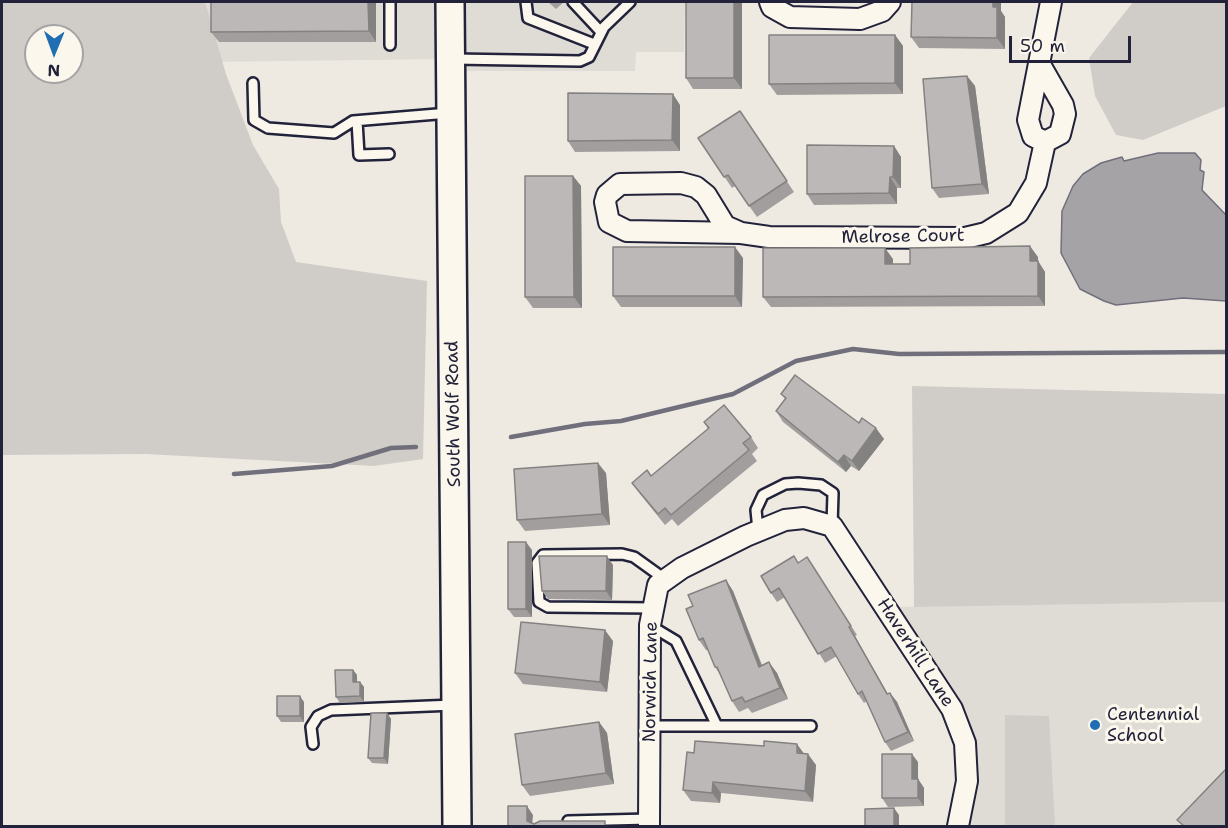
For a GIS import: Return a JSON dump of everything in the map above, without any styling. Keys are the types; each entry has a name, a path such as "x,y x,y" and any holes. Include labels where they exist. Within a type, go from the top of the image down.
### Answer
{"main road":[{"name":"South Wolf Road","path":"450,2 457,826"}],"street":[{"path":"770,2 772,7 790,17 860,19 882,11 890,2"},
{"path":"1039,63 1063,105 1065,114 1060,134 1045,142 1033,136 1028,120 1039,63 1051,2"},
{"name":"Melrose Court","path":"741,233 725,226 706,195 696,187 681,183 620,184 607,195 605,202 609,222 627,231 741,233 769,237 965,238 986,234 1018,213 1036,183 1045,142"},
{"path":"666,580 682,568 758,530 785,520 804,518 832,526"},
{"name":"Haverhill Lane","path":"832,526 952,709 965,743 967,781 958,826"},
{"name":"Norwich Lane","path":"649,823 652,616 658,585 666,580"}],"lane":[{"path":"390,2 390,45"},
{"path":"526,2 528,18 594,44"},
{"path":"573,2 601,32"},
{"path":"451,59 580,61 589,57 601,32 630,2"},
{"path":"252,83 255,120 268,128 334,133 357,121 451,113"},
{"path":"357,121 359,155 389,154"},
{"path":"758,530 756,510 763,495 785,484 798,483 821,485 832,493 832,526"},
{"path":"666,580 634,557 622,554 543,555 537,563 538,602 548,607 652,616 676,641 717,726"},
{"path":"313,744 311,727 318,716 331,710 456,705"},
{"path":"650,726 811,726"},
{"path":"562,821 649,823"}],"shaded area":[{"path":"2,2 205,2 226,74 253,145 279,189 281,222 296,262 427,281 423,459 374,466 145,454 2,455"},
{"path":"206,2 443,2 443,59 207,62"},
{"path":"456,2 685,2 684,52 636,52 635,71 456,71"},
{"path":"1133,2 1226,2 1226,106 1143,140 1116,135 1095,96 1089,58"},
{"path":"1158,153 1195,153 1201,160 1200,170 1204,172 1202,190 1226,215 1226,301 1183,298 1116,305 1080,289 1061,253 1062,211 1073,186 1083,174 1101,163 1122,157 1124,161"},
{"path":"912,386 1226,394 1226,602 914,607"},
{"name":"Centennial School","path":"1226,602 1226,826 963,826 970,743 892,607"},
{"path":"1005,715 1049,716 1055,826 1005,826"}],"building":[{"path":"211,2 368,2 369,31 211,32"},
{"path":"686,2 734,2 734,78 686,78"},
{"path":"912,2 993,2 993,7 997,7 997,38 911,37"},
{"path":"769,35 895,35 895,83 769,84"},
{"path":"967,76 982,184 932,188 923,79"},
{"path":"568,93 673,94 672,140 568,141"},
{"path":"740,111 787,181 749,206 728,175 724,177 698,138"},
{"path":"807,145 894,146 893,177 890,177 889,193 807,194"},
{"path":"525,176 573,176 574,297 525,297"},
{"path":"1030,246 1030,261 1038,261 1038,296 763,297 763,248 885,248 885,264 910,264 910,248"},
{"path":"613,247 735,247 735,296 613,296"},
{"path":"795,375 859,423 862,418 876,428 852,461 844,455 838,462 776,411 786,398 781,394"},
{"path":"724,405 751,437 743,443 749,450 671,515 665,508 658,514 632,483 647,470 651,476 709,428 704,422"},
{"path":"598,463 602,514 517,520 514,469"},
{"path":"508,542 526,542 526,609 508,609"},
{"path":"539,556 607,556 606,591 542,591"},
{"path":"794,556 798,563 807,557 851,626 849,627 887,694 890,693 908,732 885,742 862,691 858,694 831,647 818,654 779,588 771,593 761,576"},
{"path":"726,580 759,667 769,662 780,688 745,702 742,697 732,701 703,638 699,640 686,609 693,606 688,595"},
{"path":"521,622 605,630 600,682 515,673"},
{"path":"335,670 353,670 353,682 360,682 360,696 336,697"},
{"path":"277,696 300,696 300,716 277,716"},
{"path":"371,713 387,713 384,758 368,758"},
{"path":"599,722 606,773 522,785 515,734"},
{"path":"695,741 764,746 764,741 797,744 797,753 808,754 805,791 713,782 712,793 683,790 687,752 694,753"},
{"path":"882,754 912,754 912,779 918,779 918,798 882,798"},
{"path":"1225,770 1227,771 1227,826 1184,826 1177,820"},
{"path":"508,806 527,806 527,821 534,824 540,821 605,821 605,826 508,826"},
{"path":"894,808 894,826 865,826 865,809"}],"waterway":[{"path":"511,437 585,424 621,421 733,394 796,361 853,349 899,354 1226,352"},
{"path":"234,474 332,466 391,448 416,447"}],"place":[{"name":"Centennial School","path":"1095,725"}]}
